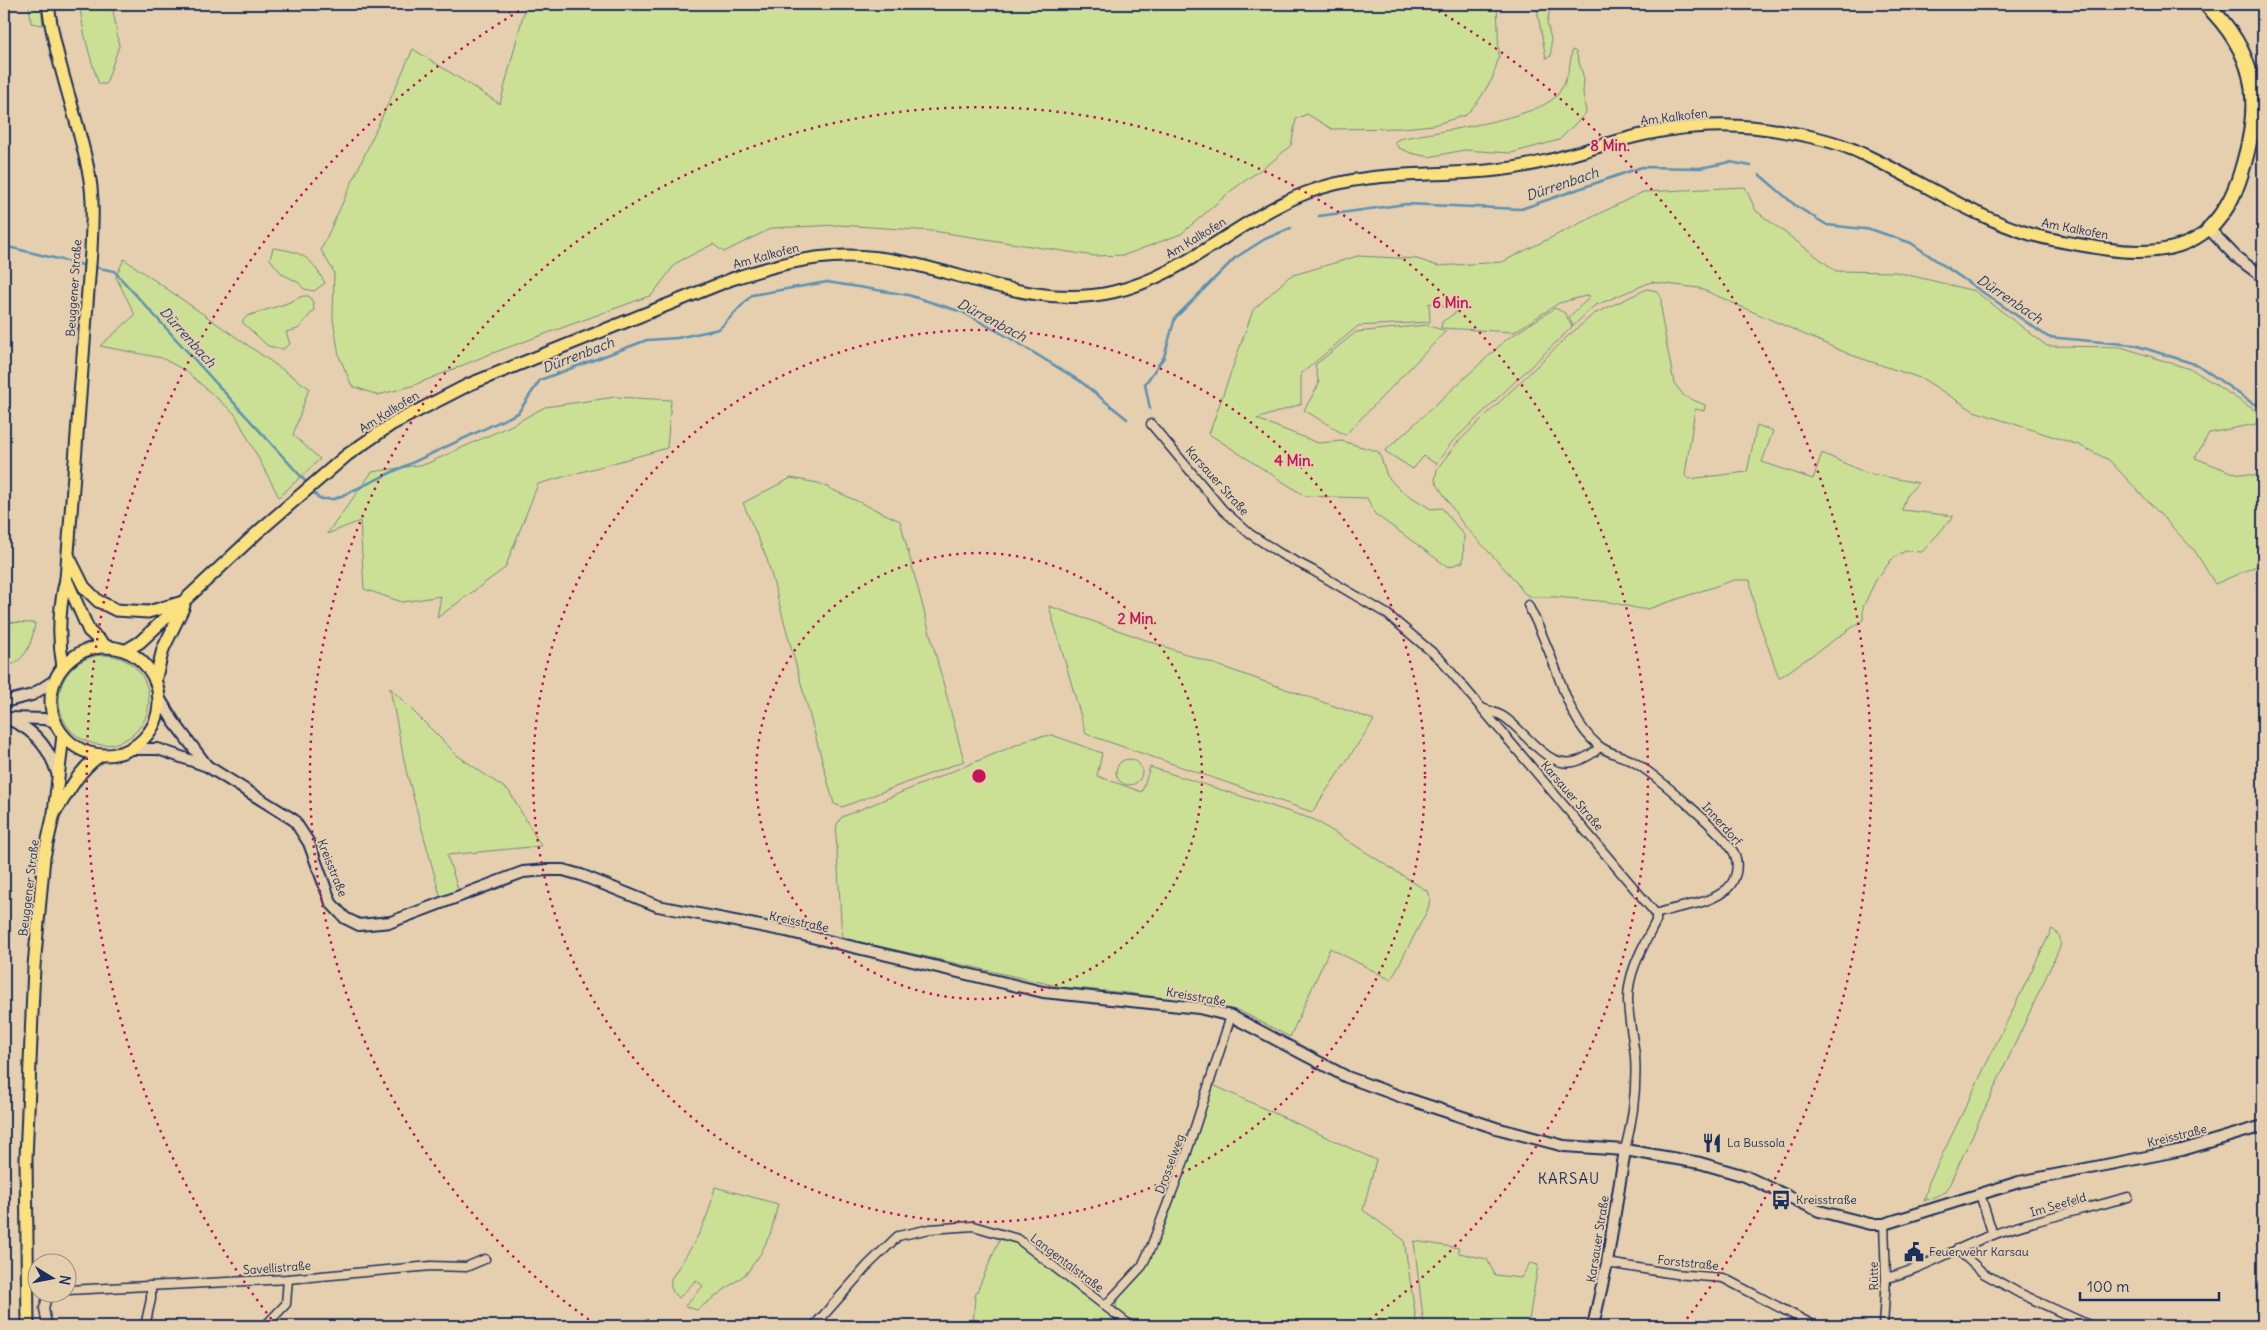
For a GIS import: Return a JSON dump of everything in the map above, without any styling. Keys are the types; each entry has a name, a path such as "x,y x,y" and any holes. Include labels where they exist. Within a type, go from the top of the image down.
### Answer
{"highway":[{"path":"2206,4 2222,19 2245,56 2254,86 2255,114 2247,153 2234,193 2225,211 2209,229"}],"main road":[{"name":"Beuggener Straße","path":"48,4 60,66 89,175 93,206 90,278 66,578 62,595 60,624 63,667"},
{"name":"Am Kalkofen","path":"125,651 140,642 187,600 220,566 320,478 392,424 470,384 732,279 771,266 808,259 848,256 888,260 935,270 1012,291 1082,296 1112,292 1140,284 1176,267 1280,204 1332,184 1378,176 1451,174 1528,166 1618,140 1667,130 1710,126 1756,127 1813,137 1863,154 1981,214 2029,234 2074,244 2129,252 2161,250 2190,241 2209,229"},
{"path":"68,554 84,587 98,601 116,610 148,612 187,600"},
{"name":"Beuggener Straße","path":"66,578 88,631 107,647"},
{"name":"Am Kalkofen","path":"155,681 163,649 187,600"},
{"path":"107,647 125,651 143,664 155,681 158,696 157,713 151,728 141,741 130,749 115,755 101,756 79,749 63,735 56,722 52,694 55,680 63,667 78,654 107,647"},
{"name":"Beuggener Straße","path":"28,1326 26,1159 30,1048 40,888 44,857 54,813 63,735"},
{"name":"Beuggener Straße","path":"54,813 80,774 90,762 101,756"}],"street":[{"path":"2209,229 2236,257 2263,277"},
{"name":"Karsauer Straße","path":"1150,424 1217,503 1250,534 1281,554 1387,614 1440,659 1656,914 1656,921 1637,958 1628,998 1635,1056 1635,1086 1631,1126 1625,1150 1607,1263 1593,1326"},
{"name":"Innerdorf","path":"1528,604 1539,626 1573,714 1599,747 1634,762 1681,798 1735,854 1737,867 1735,879 1728,889 1701,903 1656,914"},
{"path":"4,702 32,695 55,680"},
{"name":"Kreisstraße","path":"158,696 174,722 207,766"},
{"path":"1480,708 1504,717 1540,750 1558,763 1579,761 1596,752 1599,747"},
{"path":"4,718 44,719 56,722"},
{"path":"4,718 16,722 40,740 55,764 59,779"},
{"name":"Kreisstraße","path":"130,749 158,749 207,766 294,820 309,843 331,903 344,918 359,925 391,922 524,872 562,870 581,875 658,906 795,933 1043,992 1199,1008 1231,1016 1347,1077 1402,1098 1496,1128 1564,1146 1625,1150 1700,1163 1745,1176 1819,1211 1870,1224 1884,1224 2019,1182 2182,1150 2263,1126"},
{"name":"Drosselweg","path":"1105,1306 1112,1296 1142,1266 1151,1247 1185,1158 1231,1016"},
{"path":"1980,1194 1993,1235"},
{"name":"Im Seefeld","path":"1886,1278 1911,1272 1957,1249 1993,1235 2128,1197"},
{"name":"Rütte","path":"1883,1326 1886,1278 1884,1224"},
{"name":"Langentalstraße","path":"814,1326 868,1265 898,1236 930,1229 973,1226 1018,1239 1130,1326"},
{"path":"1957,1249 1984,1273 2019,1293 2091,1326"},
{"name":"Savellistraße","path":"78,1290 288,1279 431,1266 466,1267 485,1259"},
{"name":"Forststraße","path":"1607,1263 1675,1274 1723,1278 1815,1326"},
{"path":"264,1326 286,1304 288,1279"},
{"path":"145,1326 151,1299 151,1286"},
{"path":"46,1302 44,1308 47,1326"}],"green space":[{"path":"29,4 41,4 43,25 31,23"},
{"path":"80,4 112,4 119,46 106,84 99,84 85,34"},
{"path":"526,4 1497,4 1499,57 1492,79 1479,100 1466,115 1433,125 1402,128 1332,129 1307,114 1296,119 1291,145 1274,160 1232,190 1181,234 1125,255 1095,256 933,231 839,225 772,228 724,252 713,244 676,263 652,295 490,354 412,386 378,395 352,386 339,356 333,319 334,272 321,250 413,49 500,104"},
{"path":"1536,4 1551,4 1547,23 1551,39 1551,56 1546,58"},
{"path":"1572,50 1576,52 1584,79 1583,93 1586,113 1559,140 1511,153 1464,150 1429,157 1399,148 1394,142 1399,139 1508,117 1530,111 1547,103 1558,94 1564,84"},
{"path":"1745,187 1756,211 1836,271 1896,272 1975,291 2047,346 2121,347 2193,370 2259,413 2256,424 2209,433 2195,458 2231,472 2263,477 2263,563 2215,584 2195,551 2109,460 2079,445 1974,411 1923,379 1851,355 1699,288 1651,282 1594,306 1573,326 1569,317 1589,298 1589,295 1559,303 1514,332 1441,328 1442,322 1461,309 1429,303 1430,322 1358,326 1301,374 1301,404 1257,419 1318,443 1342,441 1379,452 1387,476 1400,490 1431,509 1442,508 1464,535 1463,562 1448,567 1375,514 1367,498 1305,496 1209,434 1253,310 1290,276 1358,256 1417,259 1438,266 1502,262 1643,192"},
{"path":"273,248 305,257 315,267 325,283 314,291 304,289 298,282 282,274 270,259"},
{"path":"124,259 309,388 293,435 320,459 279,497 235,414 186,371 162,358 100,346 135,315 116,277"},
{"path":"1647,289 1657,291 1661,297 1662,320 1674,383 1684,396 1705,405 1704,411 1695,409 1685,475 1688,479 1747,472 1757,425 1773,431 1762,462 1813,479 1822,453 1866,473 1918,483 1907,495 1902,510 1954,516 1922,552 1905,551 1892,559 1876,580 1863,607 1863,620 1779,678 1756,613 1750,580 1734,580 1648,609 1609,602 1556,597 1531,597 1524,593 1513,578 1462,523 1435,481 1437,469 1456,444 1569,335 1594,314"},
{"path":"303,296 309,296 314,310 298,329 286,332 290,344 283,349 268,346 242,322 247,316"},
{"path":"1555,308 1565,313 1572,327 1452,442 1436,464 1424,456 1413,469 1385,451 1507,339"},
{"path":"1426,325 1446,331 1345,435 1304,410 1319,384 1315,365 1356,332"},
{"path":"616,397 671,400 667,448 538,484 505,568 437,618 441,596 402,602 364,589 360,521 327,534 372,472 426,464 512,425 545,407"},
{"path":"791,478 818,483 900,521 964,761 842,807 834,804 767,559 743,503"},
{"path":"1049,606 1374,720 1312,812 1086,734"},
{"path":"4,622 35,623 27,651 18,661 4,668"},
{"path":"95,655 113,655 129,662 142,675 149,691 149,709 142,725 129,738 113,745 95,745 79,738 66,725 59,709 59,691 66,675 79,662"},
{"path":"390,688 458,756 509,791 541,846 447,855 459,892 441,899 406,770"},
{"path":"1052,735 1102,753 1097,776 1142,792 1150,767 1315,820 1427,891 1430,899 1428,909 1391,980 1330,948 1290,1037 1240,1011 1128,993 1062,987 842,938 836,834 837,824 842,817 1033,738"},
{"path":"1129,759 1138,763 1142,772 1138,781 1129,785 1120,781 1116,772 1120,763"},
{"path":"2052,929 2059,936 2060,947 1946,1192 1924,1201 1929,1182"},
{"path":"1213,1085 1376,1160 1363,1210 1404,1240 1417,1326 1134,1326 1118,1314 1115,1298 1146,1266 1166,1223"},
{"path":"715,1187 778,1204 771,1232 761,1253 747,1273 697,1310 685,1306 703,1286 696,1280 679,1298 672,1290 671,1279 703,1225"},
{"path":"1001,1236 1018,1243 1125,1326 973,1326 975,1296"},
{"path":"1414,1241 1459,1248 1459,1253 1487,1259 1495,1275 1521,1278 1530,1263 1538,1265 1528,1326 1424,1326"}],"waterway":[{"name":"Dürrenbach","path":"1319,216 1406,204 1521,209 1642,167 1700,168 1730,162 1751,166"},
{"name":"Dürrenbach","path":"1760,175 1796,206 1827,225 1873,230 1911,243 2048,337 2134,345 2198,365 2252,403 2263,406"},
{"name":"Dürrenbach","path":"1150,409 1145,384 1164,357 1175,318 1235,258 1265,239 1291,228"},
{"name":"Dürrenbach","path":"4,246 87,266"},
{"name":"Dürrenbach","path":"94,267 114,271 307,483"},
{"name":"Dürrenbach","path":"312,490 319,499 335,499 518,413 540,380 647,340 677,338 719,329 752,295 827,282 908,295 962,312 1008,337 1080,381 1127,419"}],"place":[{"name":"La Bussola","path":"1712,1143"},
{"name":"Kreisstraße","path":"1781,1200"},
{"name":"Feuerwehr Karsau","path":"1914,1252"}],"district":[{"name":"KARSAU","path":"1569,1179"}]}
